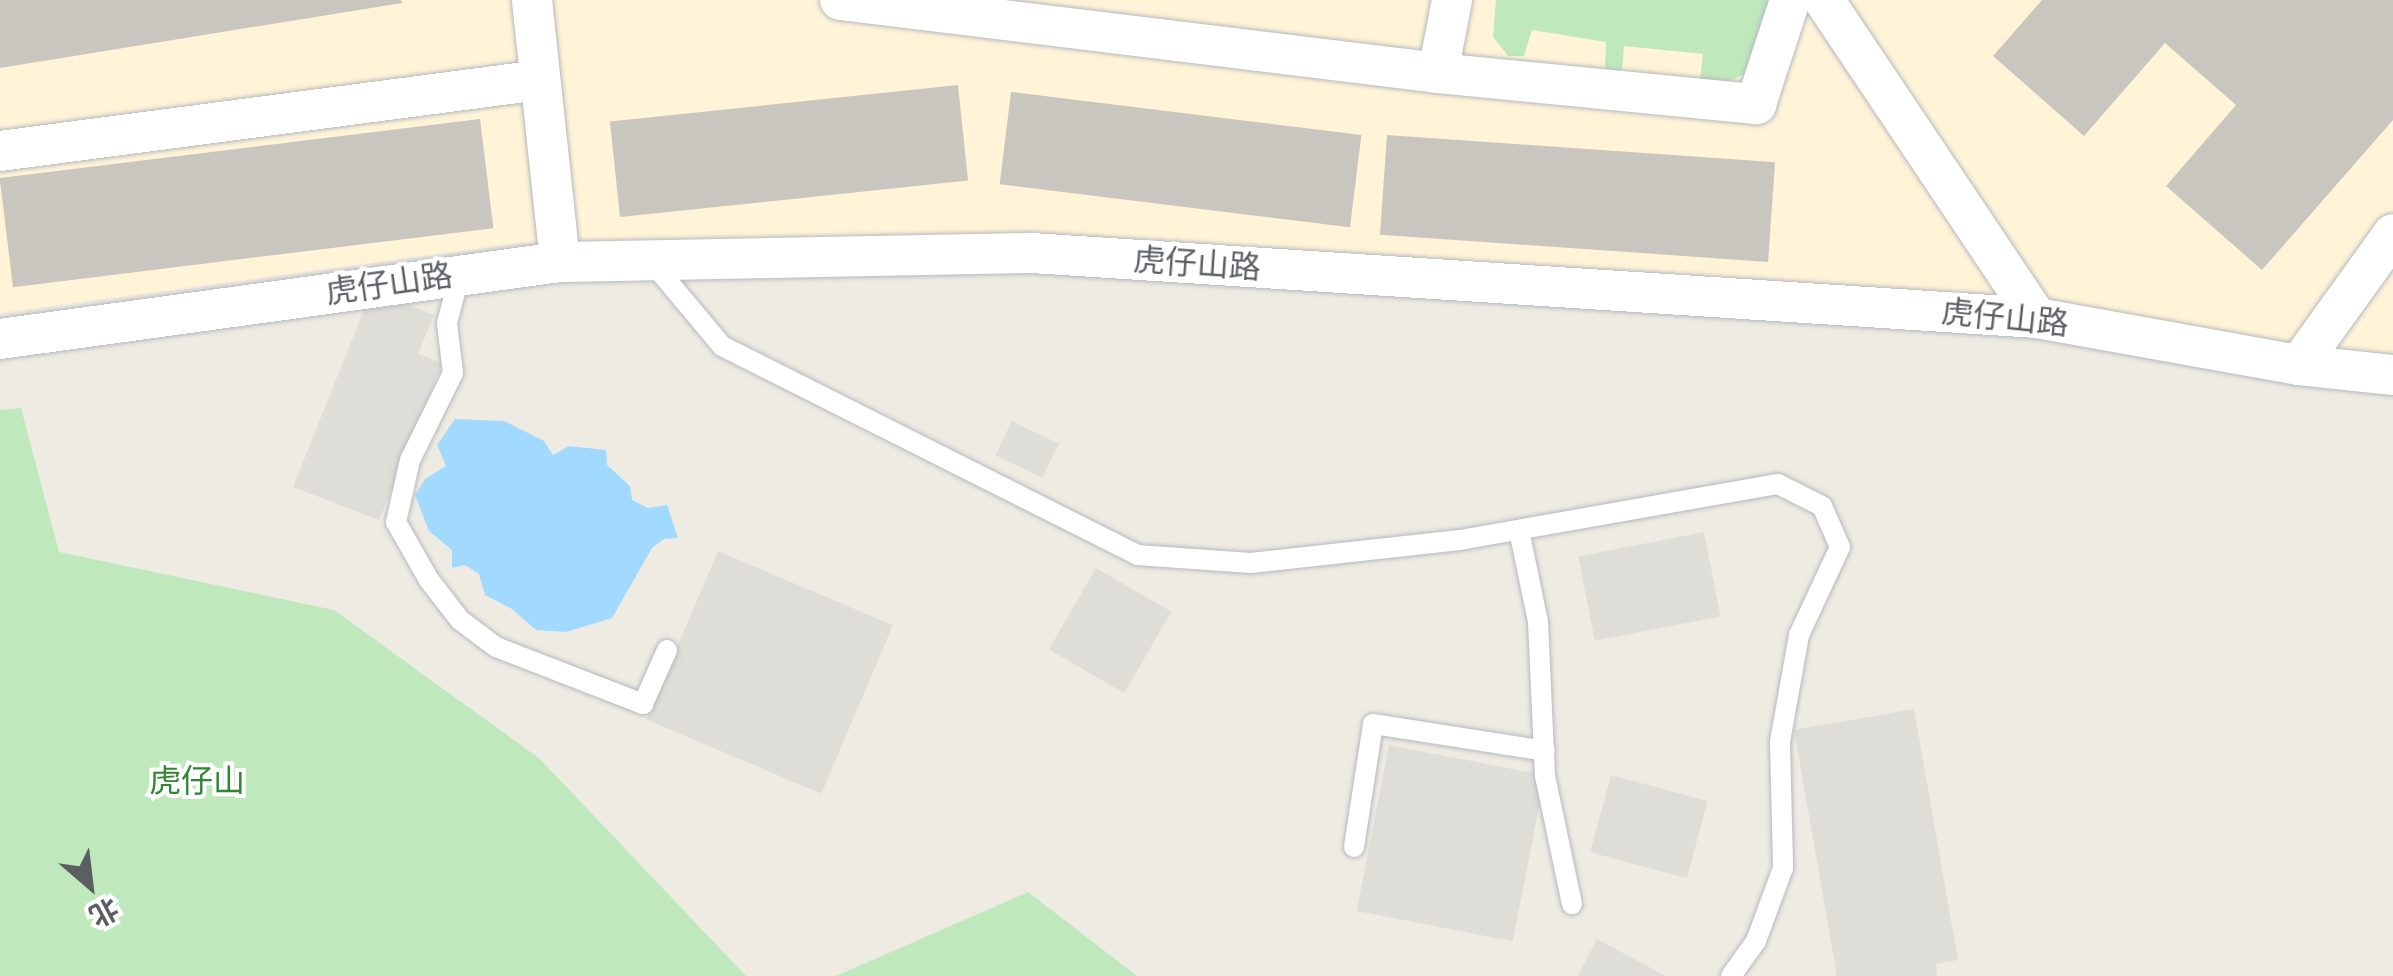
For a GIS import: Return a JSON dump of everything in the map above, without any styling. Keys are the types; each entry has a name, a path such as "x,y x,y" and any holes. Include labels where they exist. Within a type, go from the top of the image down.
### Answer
{"street":[{"path":"532,0 560,262"},
{"path":"840,0 1438,73 1756,104 1790,0"},
{"path":"1438,73 1452,0"},
{"path":"1824,0 2037,318"},
{"path":"0,151 540,80"},
{"path":"2300,365 2393,234"},
{"name":"虎仔山路","path":"0,339 560,262 1032,254 2037,318 2300,365 2393,374"}],"lane":[{"path":"650,261 722,346 1137,555 1251,563 1519,530 1778,484 1822,506 1840,547 1799,635 1783,724 1783,868 1756,941 1731,976"},
{"path":"460,274 447,324 454,373 410,460 396,522 429,580 460,620 496,648 643,704 668,650"},
{"path":"1519,530 1538,622 1545,776 1572,904"},
{"path":"1354,847 1373,724 1545,751"}],"shaded area":[{"path":"0,0 2393,0 2393,357 622,242 519,243 0,313"},
{"path":"372,290 434,315 418,354 442,363 379,520 293,487"},
{"path":"1012,421 1059,444 1042,478 995,455"},
{"path":"1704,532 1720,616 1595,641 1578,556"},
{"path":"718,551 893,625 821,794 646,719"},
{"path":"1096,568 1171,612 1124,693 1049,649"},
{"path":"1914,709 1958,960 1936,964 1937,976 1837,976 1794,730"},
{"path":"1389,745 1545,775 1513,941 1357,911"},
{"path":"1611,775 1708,801 1687,878 1590,852"},
{"path":"1597,939 1666,976 1578,976"}],"green space":[{"path":"1496,0 1771,0 1757,69 1726,82 1700,79 1703,54 1624,46 1622,71 1605,69 1606,42 1532,30 1524,56 1508,56 1493,37"},
{"name":"虎仔山","path":"21,408 59,552 334,610 540,759 746,976 0,976 0,410"},
{"path":"1028,892 1137,976 836,976"}],"water":[{"path":"455,419 504,421 544,441 553,455 569,446 606,450 607,465 630,486 632,500 648,508 667,505 678,538 664,539 652,548 612,618 566,632 536,630 512,609 485,595 479,574 465,565 452,568 452,550 429,531 415,495 425,479 446,466 437,445"}],"building":[{"path":"0,0 401,0 402,3 0,68"},
{"path":"2042,0 2393,0 2393,120 2262,270 2166,186 2236,105 2165,43 2084,136 1993,56"},
{"path":"958,85 968,180 620,217 610,122"},
{"path":"1011,92 1361,135 1350,227 1000,184"},
{"path":"480,119 493,228 13,287 0,178"},
{"path":"1387,135 1775,162 1768,262 1380,235"}]}
